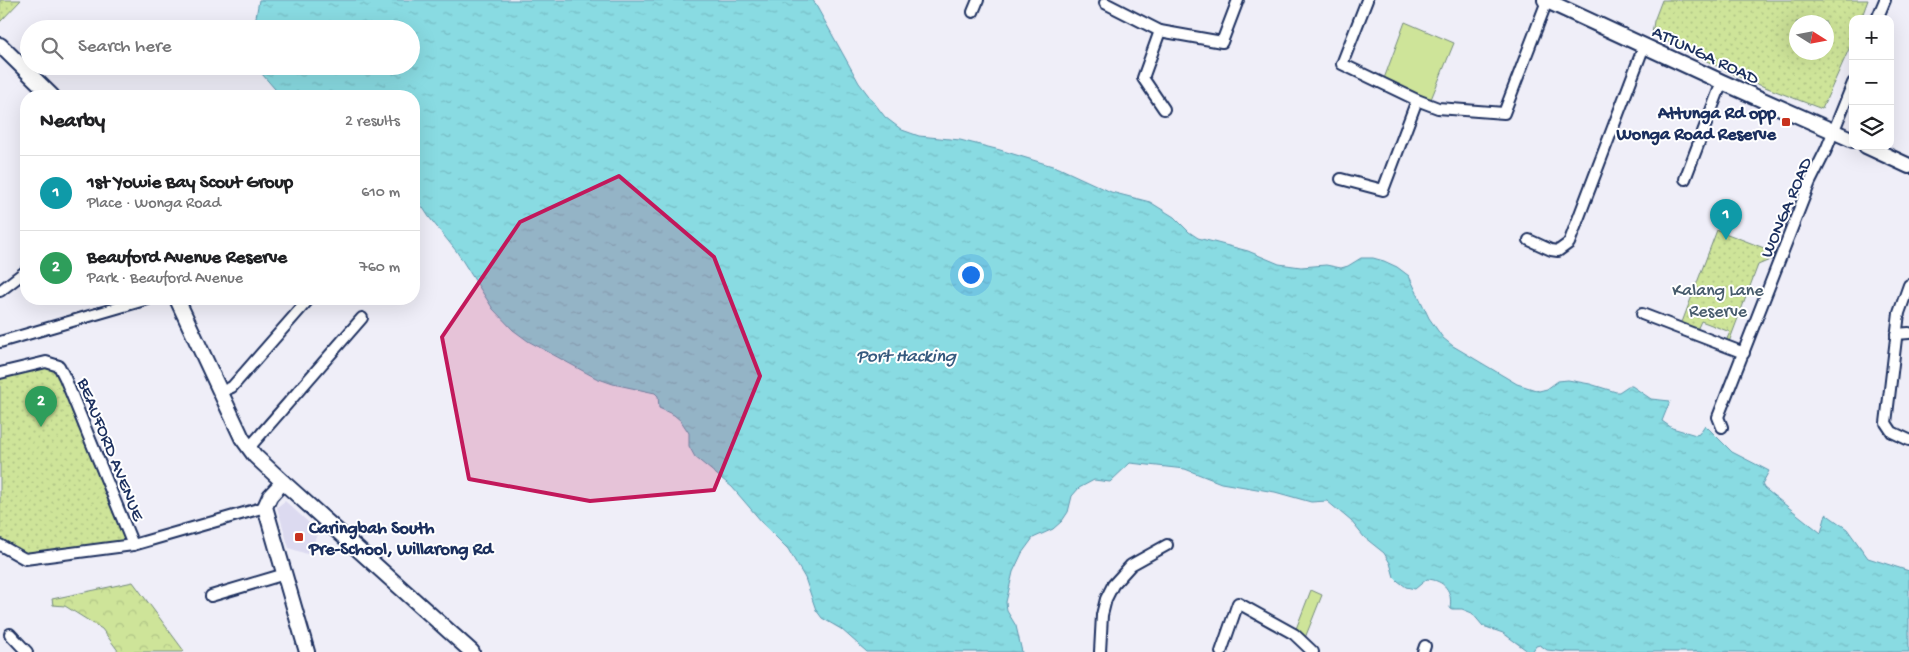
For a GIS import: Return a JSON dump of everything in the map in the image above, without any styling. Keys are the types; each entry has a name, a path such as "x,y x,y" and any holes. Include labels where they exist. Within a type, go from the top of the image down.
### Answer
{"street":[{"path":"973,12 978,0"},
{"path":"1105,3 1160,31 1222,42 1238,0"},
{"path":"1367,0 1342,64 1438,108 1504,114 1546,0"},
{"name":"ATTUNGA ROAD","path":"1546,0 1722,82 1849,138"},
{"path":"1879,15 1885,0"},
{"path":"1160,31 1143,78 1164,109"},
{"path":"0,45 20,65"},
{"path":"1529,240 1551,250 1558,251 1569,243 1644,46"},
{"path":"31,75 46,90"},
{"path":"1685,179 1722,82"},
{"name":"WONGA ROAD","path":"1722,427 1718,417 1810,182 1834,132 1849,93"},
{"path":"1341,179 1383,190 1417,100"},
{"path":"1875,150 1909,166"},
{"path":"0,291 20,276"},
{"path":"1909,285 1898,313 1886,423 1892,432 1909,440"},
{"path":"0,342 127,305"},
{"path":"180,305 248,449 472,652"},
{"path":"220,392 232,387 304,305"},
{"path":"1642,314 1744,353"},
{"path":"248,449 362,318"},
{"path":"1896,334 1909,333"},
{"name":"BEAUFORD AVENUE","path":"0,373 46,362 59,366 66,378 133,545"},
{"path":"283,482 270,496 265,507 307,652"},
{"name":"BEAUFORD AVENUE","path":"0,545 25,559 133,545 265,507"},
{"path":"1100,652 1102,614 1113,585 1131,565 1167,545"},
{"path":"211,596 285,574"},
{"path":"1221,652 1238,602 1294,634 1313,652"},
{"path":"10,634 27,652"}],"highlighted area":[{"path":"619,176 714,257 760,376 714,490 590,501 469,479 442,337 520,222"}],"shaded area":[{"path":"285,501 318,531 310,555 289,548 277,507"}],"green space":[{"path":"0,0 21,0 0,22"},
{"path":"1662,0 1868,0 1862,15 1849,15 1849,49 1822,109 1739,77 1652,34 1654,21"},
{"path":"1405,22 1454,43 1429,104 1382,84"},
{"name":"Kalang Lane Reserve","path":"1717,230 1764,248 1774,254 1772,259 1758,265 1729,342 1726,341 1730,332 1701,321 1697,330 1681,325"},
{"path":"45,366 56,369 127,536 121,543 21,554 0,542 0,377"},
{"path":"133,582 183,652 119,652 102,629 65,606 53,605 52,599"},
{"path":"1311,590 1322,595 1303,643 1294,634"}],"water":[{"name":"Port Hacking","path":"259,0 813,0 859,83 885,117 902,130 919,136 960,140 1059,168 1111,192 1150,202 1174,217 1198,238 1248,251 1279,264 1301,267 1326,265 1341,268 1361,258 1373,258 1384,261 1397,267 1409,276 1429,318 1443,338 1453,346 1517,384 1539,391 1547,389 1558,381 1568,380 1616,392 1632,386 1651,399 1670,401 1662,421 1672,428 1696,435 1699,434 1705,425 1732,452 1769,471 1762,484 1764,488 1821,533 1826,514 1847,529 1868,558 1909,571 1909,652 1566,652 1547,650 1540,645 1536,646 1532,652 1529,652 1503,633 1483,626 1472,613 1462,609 1450,608 1449,592 1443,584 1427,579 1415,589 1406,587 1394,577 1390,563 1384,553 1364,537 1351,521 1327,501 1311,502 1275,492 1221,483 1185,469 1130,463 1110,482 1094,480 1079,488 1072,496 1068,512 1062,521 1053,529 1033,538 1022,553 1013,572 1006,602 1007,611 1016,626 1022,652 867,652 841,629 822,618 816,610 805,578 788,549 732,487 695,457 689,446 689,433 681,421 674,415 659,408 658,396 655,393 613,384 596,378 528,341 513,330 493,309 457,252 420,203 420,90 276,90 263,75 420,75 420,20 256,20"}],"place":[{"name":"Attunga Rd opp Wonga Road Reserve","path":"1786,122"},
{"name":"1st Yowie Bay Scout Group","path":"1726,240"},
{"name":"Beauford Avenue Reserve","path":"41,427"},
{"name":"Caringbah South Pre-School, Willarong Rd","path":"299,537"}]}
